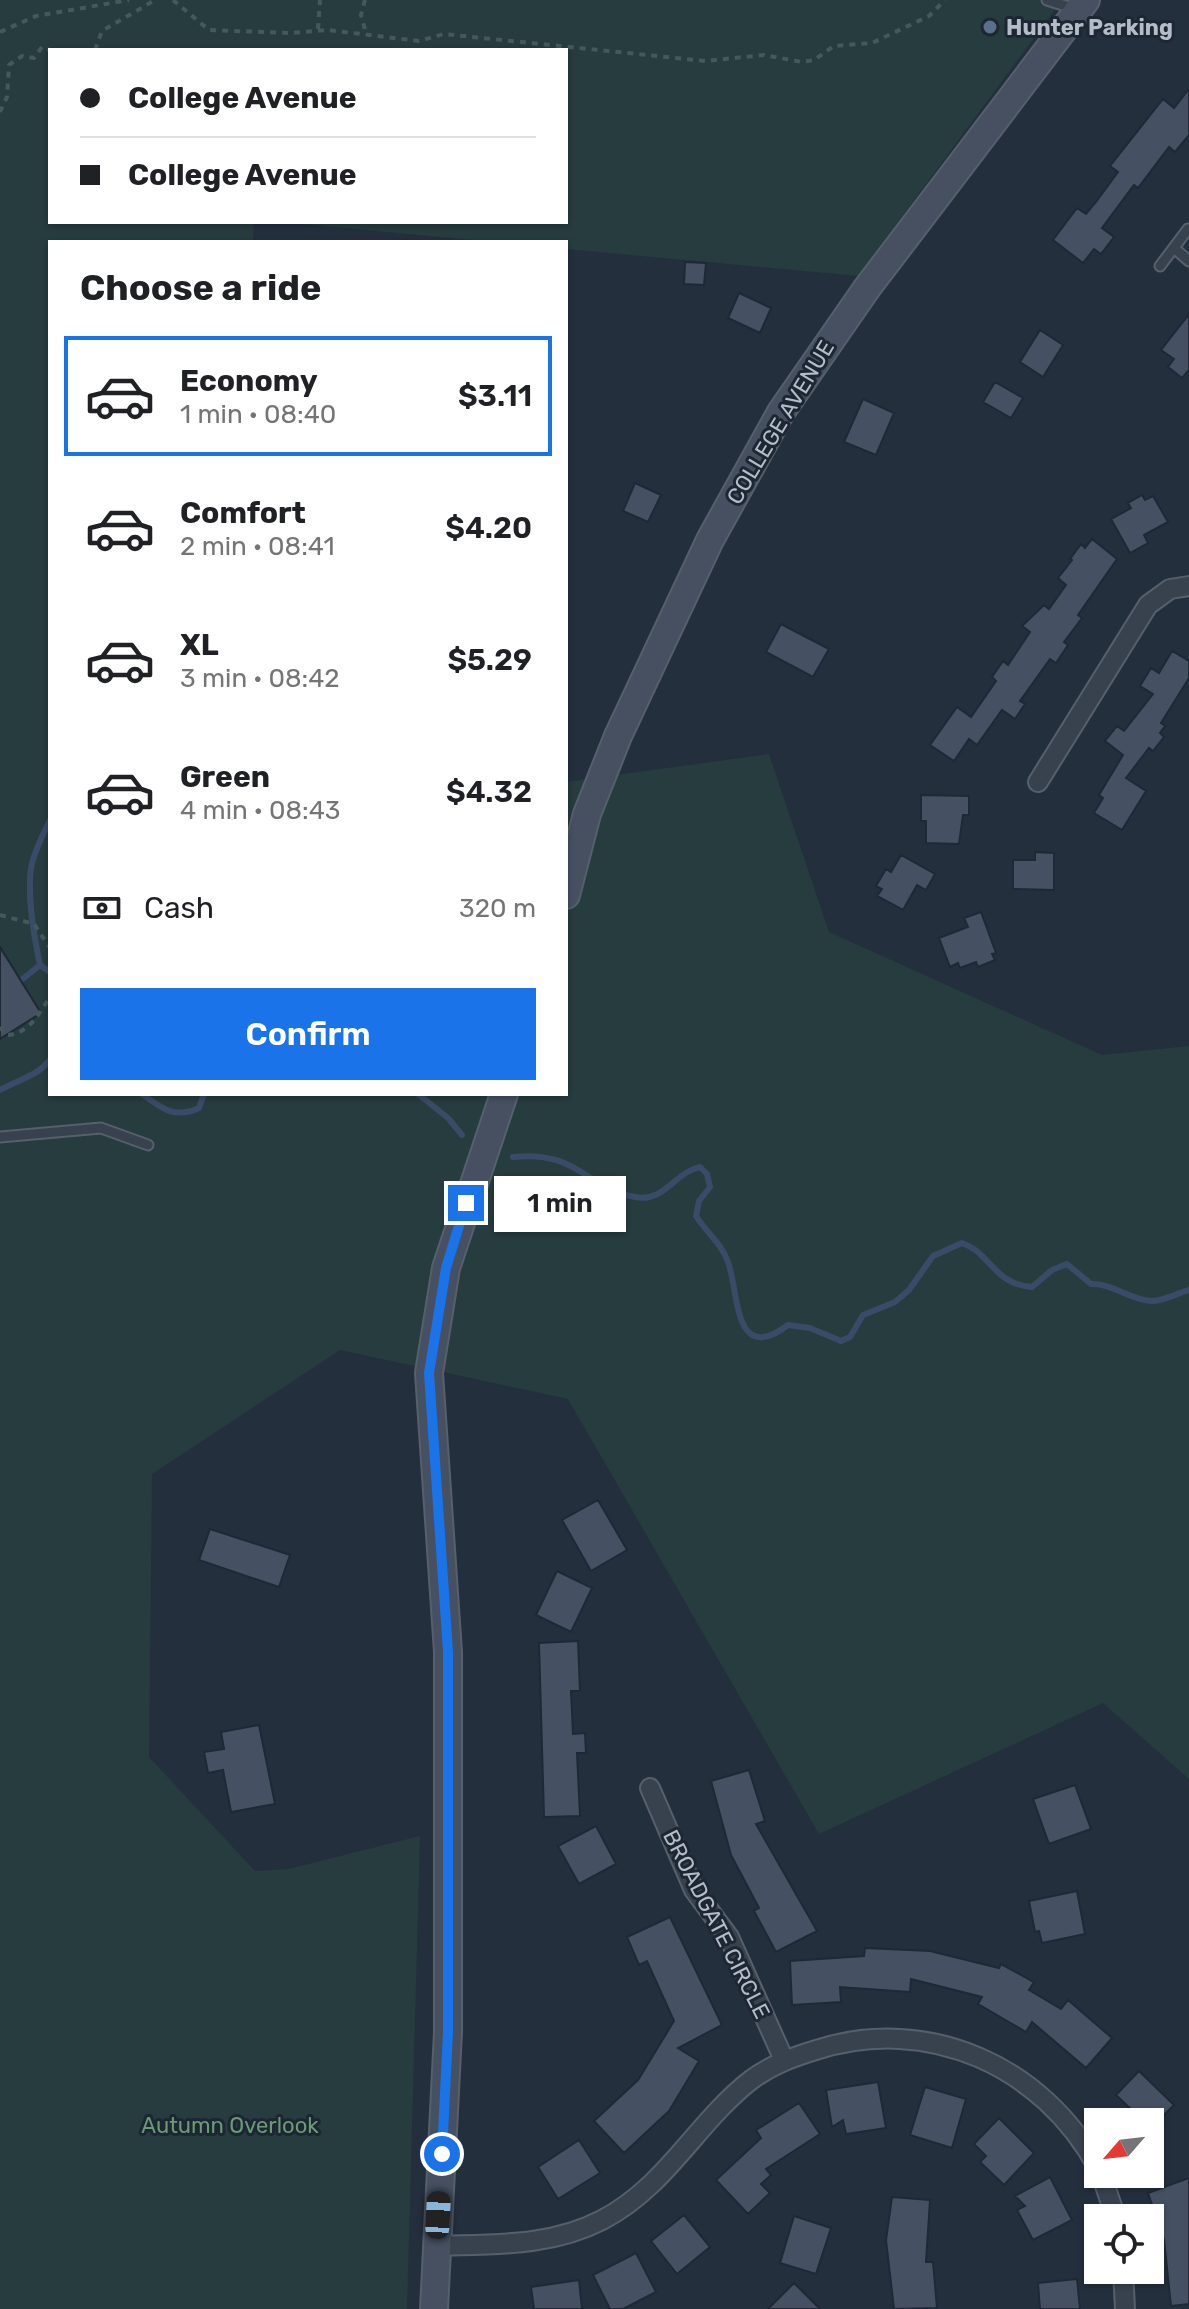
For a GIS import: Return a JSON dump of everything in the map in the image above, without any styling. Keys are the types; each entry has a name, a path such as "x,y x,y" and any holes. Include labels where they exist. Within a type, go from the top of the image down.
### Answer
{"street":[{"name":"COLLEGE AVENUE","path":"568,887 587,814 618,736 710,540 781,412 867,288 1082,5"},
{"path":"1038,782 1148,605 1170,589 1189,586"},
{"path":"434,2309 448,2032 448,1652 429,1373 446,1268 503,1096"},
{"name":"BROADGATE CIRCLE","path":"650,1788 694,1890 729,1937 784,2060"},
{"path":"437,2246 537,2242 573,2233 602,2220 635,2200 668,2171 729,2099 784,2060 836,2043 883,2037 926,2041 967,2051 1002,2067 1041,2097 1084,2144"},
{"path":"1124,2284 1125,2309"}],"lane":[{"path":"1047,0 1082,5"},
{"path":"1160,266 1188,229"},
{"path":"1174,248 1189,261"},
{"path":"0,1137 101,1128 148,1145"}],"path":[{"path":"0,32 36,16 129,0"},
{"path":"96,48 102,31 155,0"},
{"path":"173,0 209,30 291,33 318,29 419,41 444,34 705,61 764,55 802,62 814,60 834,46 872,43 929,16 945,0"},
{"path":"318,29 320,0"},
{"path":"365,0 361,15 366,33"},
{"path":"0,112 7,97 9,65 22,56 34,58 42,47 48,49"},
{"path":"0,915 34,924 48,945"},
{"path":"0,1027 6,1035 17,1035 39,1016 48,1000"}],"green space":[{"name":"Autumn Overlook","path":"0,0 1062,0 858,276 568,249 568,240 472,240 302,224 568,224 568,48 48,48 48,224 254,224 253,240 48,240 48,1096 568,1096 568,782 769,754 829,932 1102,1055 1189,1046 1189,1779 1103,1703 819,1834 568,1399 340,1350 152,1474 149,1757 255,1871 289,1869 420,1836 407,2309 0,2309"}],"building":[{"path":"1189,89 1189,135 1175,152 1169,147 1138,188 1134,185 1102,228 1114,237 1101,254 1094,249 1083,263 1053,240 1077,208 1086,214 1096,202 1118,172 1110,166 1163,99 1174,108"},
{"path":"685,262 706,263 704,285 684,284"},
{"path":"739,293 771,308 760,333 728,318"},
{"path":"1189,314 1189,370 1182,378 1168,367 1174,359 1161,350"},
{"path":"1040,330 1063,345 1043,377 1020,362"},
{"path":"995,382 1023,398 1011,418 983,402"},
{"path":"863,399 894,413 876,455 844,442"},
{"path":"635,483 661,495 648,522 623,511"},
{"path":"1142,495 1145,500 1153,496 1168,522 1144,535 1148,543 1130,553 1111,519 1131,508 1128,503"},
{"path":"1092,539 1117,559 1078,615 1082,618 1064,642 1068,645 1056,663 1050,659 1020,701 1025,704 1015,719 1002,710 977,745 969,739 954,761 930,745 957,707 971,717 996,681 992,677 1003,661 1008,665 1030,632 1022,626 1044,605 1049,609 1066,585 1058,578 1081,544 1085,548"},
{"path":"781,624 829,649 813,677 766,652"},
{"path":"1172,651 1189,661 1189,678 1161,723 1165,726 1160,733 1164,737 1153,751 1149,748 1126,778 1146,791 1122,830 1094,813 1103,798 1099,795 1123,755 1105,741 1117,726 1124,731 1153,694 1140,686 1151,668 1159,673"},
{"path":"921,795 969,796 969,815 963,815 959,844 926,843 926,821 921,821"},
{"path":"1035,852 1054,853 1054,890 1013,889 1013,860 1035,860"},
{"path":"901,855 935,874 926,890 917,885 903,910 877,896 882,889 876,886 886,869 891,872"},
{"path":"981,912 996,953 992,954 995,960 978,967 976,962 960,968 958,963 950,967 939,938 968,927 964,918"},
{"path":"0,947 41,1013 0,1039"},
{"path":"598,1500 627,1550 591,1571 562,1520"},
{"path":"210,1529 290,1555 279,1587 199,1560"},
{"path":"557,1571 592,1588 571,1632 536,1615"},
{"path":"578,1641 580,1691 571,1691 573,1734 585,1733 586,1753 577,1753 580,1816 544,1817 539,1643"},
{"path":"259,1725 275,1804 231,1812 223,1770 208,1773 204,1752 224,1749 221,1732"},
{"path":"749,1770 765,1821 756,1824 817,1931 776,1952 754,1911 759,1908 731,1855 711,1781"},
{"path":"1075,1785 1091,1829 1049,1844 1033,1799"},
{"path":"596,1826 616,1864 579,1884 558,1846"},
{"path":"1077,1891 1085,1934 1042,1943 1039,1931 1035,1932 1029,1901"},
{"path":"670,1917 722,2025 678,2048 699,2061 669,2111 624,2153 594,2121 638,2080 674,2021 647,1961 639,1965 627,1937"},
{"path":"865,1948 930,1951 999,1968 1001,1964 1034,1982 1029,1990 1061,2009 1068,2000 1112,2038 1086,2068 1032,2022 1026,2032 978,2004 982,1997 911,1979 910,1992 840,1987 841,2002 792,2005 790,1961 864,1956"},
{"path":"1139,2071 1174,2105 1164,2115 1164,2108 1130,2108 1116,2095"},
{"path":"878,2082 886,2128 846,2134 843,2120 832,2127 826,2090"},
{"path":"925,2087 966,2099 952,2148 910,2135"},
{"path":"799,2103 820,2134 766,2169 771,2175 761,2184 770,2193 748,2214 716,2180 761,2138 756,2130"},
{"path":"999,2118 1034,2153 1004,2185 980,2162 986,2156 974,2144"},
{"path":"579,2140 600,2173 558,2199 538,2167"},
{"path":"1050,2177 1072,2220 1033,2240 1017,2210 1025,2206 1015,2196"},
{"path":"1189,2178 1189,2304 1171,2306 1164,2240 1164,2204 1152,2204 1148,2193"},
{"path":"892,2197 930,2200 926,2262 933,2262 937,2308 894,2309 886,2240"},
{"path":"684,2215 710,2247 677,2274 651,2241"},
{"path":"794,2216 831,2228 816,2274 780,2263"},
{"path":"636,2253 656,2292 623,2309 610,2309 593,2275"},
{"path":"1077,2279 1080,2309 1040,2309 1038,2283"},
{"path":"579,2280 582,2309 534,2309 531,2287"},
{"path":"794,2283 820,2309 768,2309"}],"waterway":[{"path":"48,824 32,862 30,880 33,929 40,965 48,971"},
{"path":"15,985 40,965"},
{"path":"0,1090 33,1074 48,1062"},
{"path":"145,1096 162,1108 183,1113 199,1108 203,1096"},
{"path":"420,1096 448,1118 462,1135"},
{"path":"513,1157 552,1159 618,1192 645,1198 654,1196 700,1167 707,1174 710,1187 699,1201 696,1216 725,1256 742,1320 748,1331 757,1337 770,1336 788,1325 810,1328 841,1341 850,1337 863,1315 895,1302 909,1290 933,1256 962,1243 980,1254 1000,1274 1019,1285 1032,1287 1052,1270 1067,1264 1091,1284 1107,1286 1144,1300 1161,1300 1189,1290"}],"place":[{"name":"Hunter Parking","path":"990,27"}],"route":[{"path":"442,2154 448,2032 448,1652 429,1373 446,1268 466,1203"}]}
